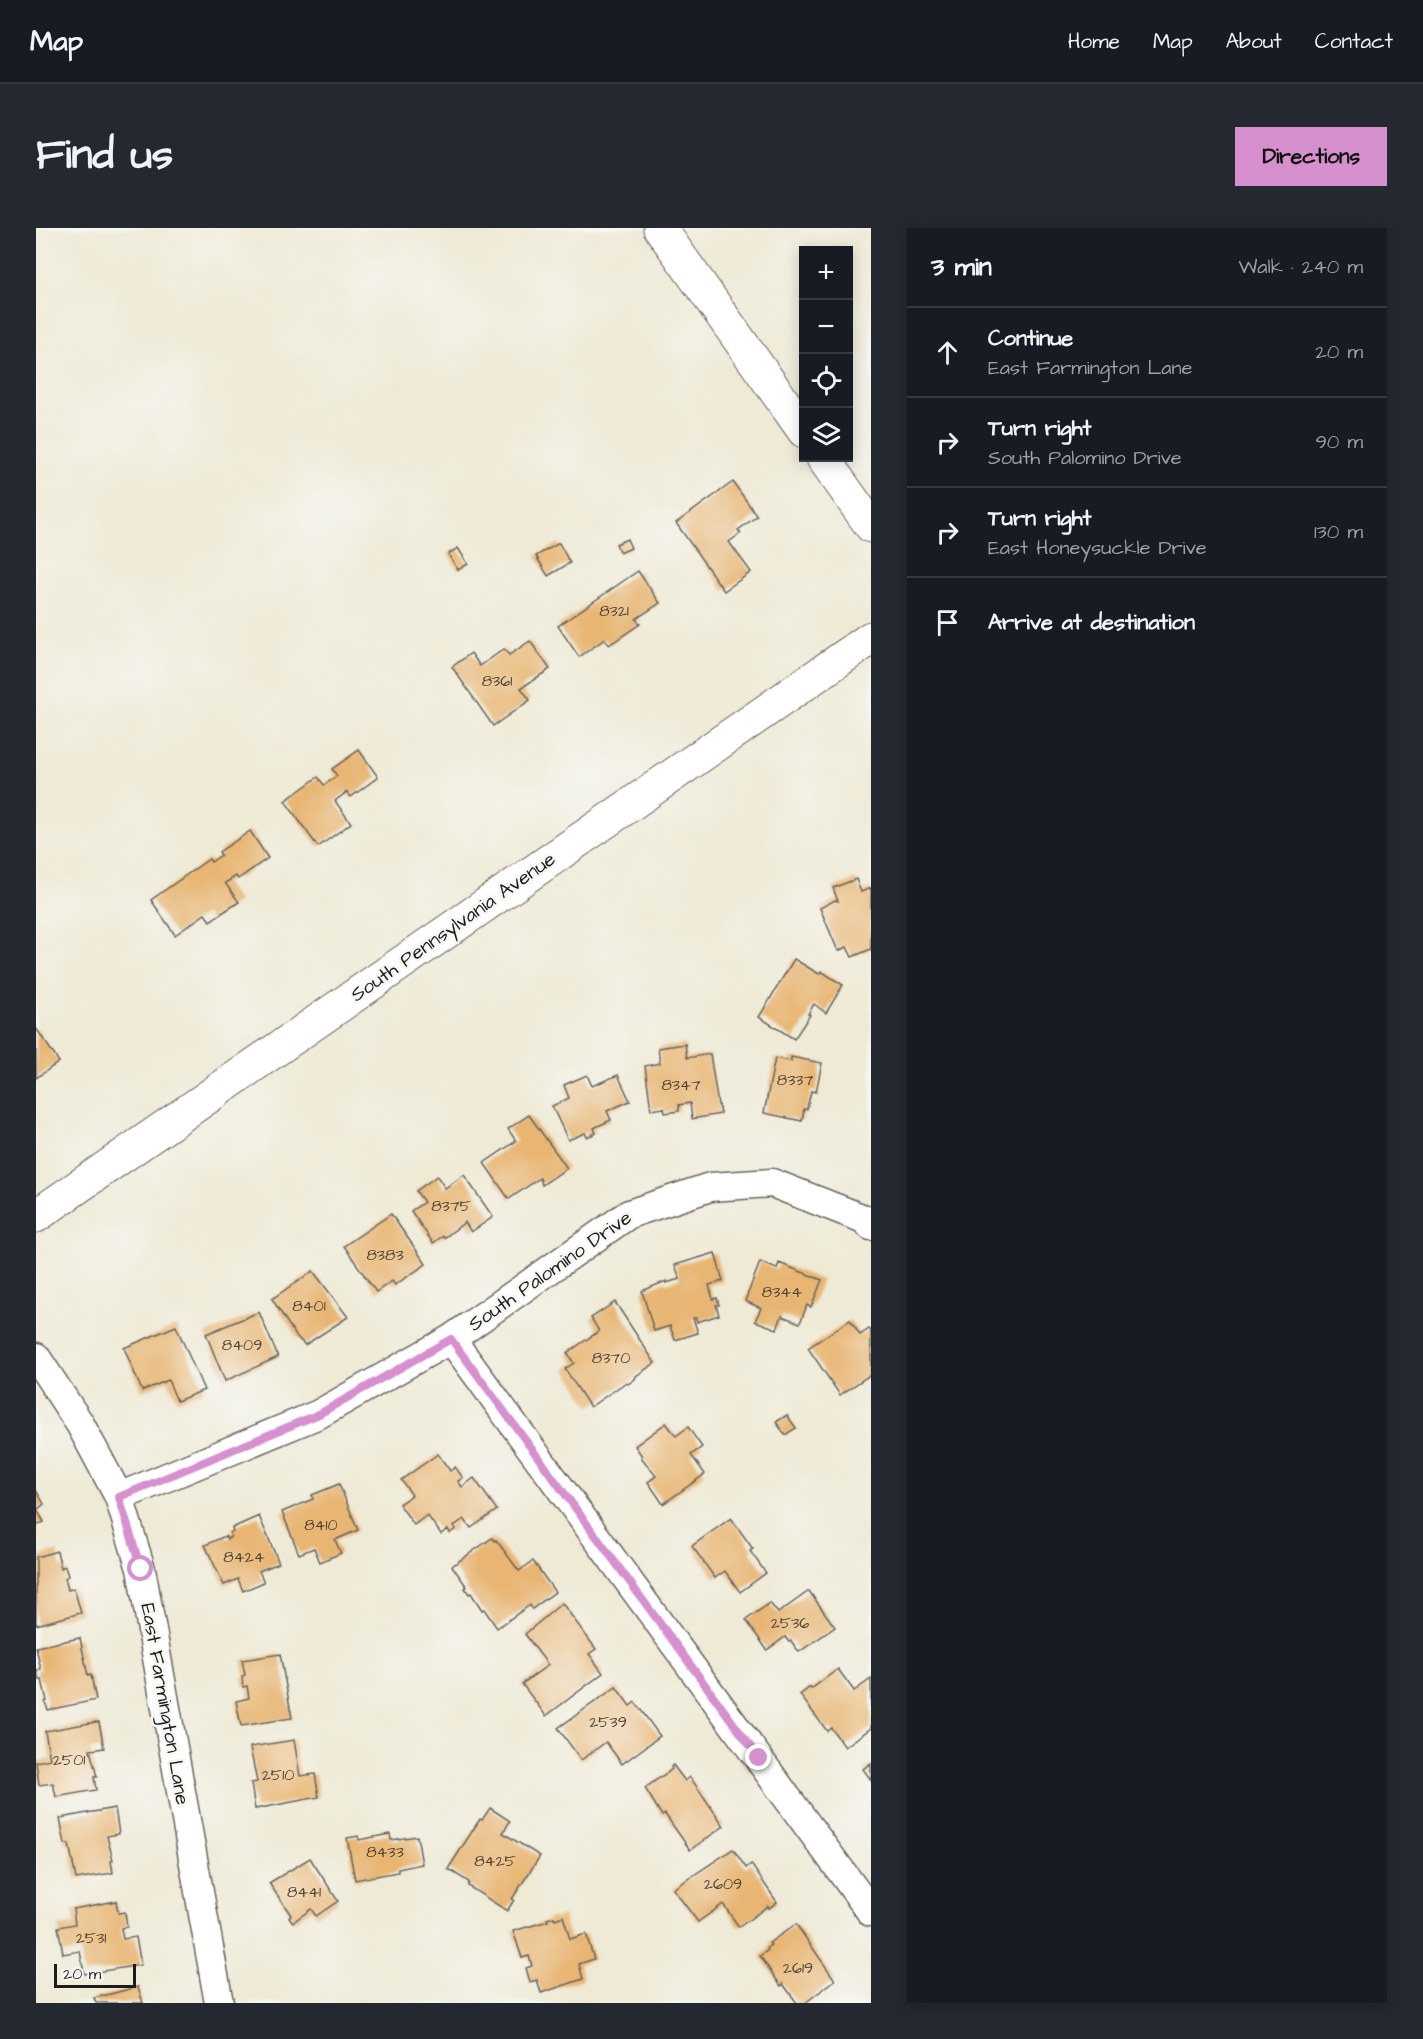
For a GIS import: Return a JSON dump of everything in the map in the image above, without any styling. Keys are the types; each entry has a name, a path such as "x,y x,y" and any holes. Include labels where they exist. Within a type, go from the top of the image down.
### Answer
{"street":[{"path":"660,228 799,424"},
{"path":"826,462 871,526"},
{"name":"South Pennsylvania Avenue","path":"36,1216 871,638"},
{"name":"South Palomino Drive","path":"119,1497 319,1414 451,1339 629,1214 710,1187 772,1183 869,1218"},
{"path":"451,1339 871,1912"},
{"name":"East Farmington Lane","path":"36,1357 80,1424 119,1497 141,1569 219,2003"}],"building":[{"path":"733,482 757,516 738,530 741,533 729,542 751,572 724,591 676,523"},
{"path":"627,539 631,548 620,553 616,544"},
{"path":"559,543 570,563 548,576 536,556"},
{"path":"458,548 468,564 458,570 448,554"},
{"path":"638,571 660,603 636,619 640,624 609,645 605,639 579,657 558,626"},
{"path":"530,641 550,669 521,688 530,700 493,726 452,667 471,653 480,666 504,649 509,655"},
{"path":"359,750 378,777 351,797 347,792 335,801 351,823 318,847 285,801 318,777 324,785 337,776 332,769"},
{"path":"250,831 268,858 238,879 236,876 225,883 239,902 210,921 205,914 175,935 151,900 209,859 211,862 221,855 219,852"},
{"path":"856,879 861,892 871,888 871,949 852,957 847,947 838,951 820,908 835,900 838,901 833,888"},
{"path":"794,959 819,974 821,971 843,985 826,1013 814,1004 808,1014 810,1015 794,1039 759,1017"},
{"path":"36,1028 59,1062 36,1078"},
{"path":"685,1044 687,1058 710,1054 721,1114 692,1119 690,1103 679,1105 679,1111 665,1113 664,1108 651,1110 645,1066 660,1063 658,1048"},
{"path":"791,1057 822,1063 816,1092 811,1091 802,1121 764,1113 775,1058 791,1061"},
{"path":"587,1075 592,1086 618,1075 630,1101 607,1111 611,1120 594,1128 596,1133 587,1137 585,1133 568,1140 552,1106 569,1098 564,1085"},
{"path":"529,1115 567,1168 542,1185 540,1178 509,1199 484,1163 516,1141 508,1129"},
{"path":"464,1175 493,1217 471,1232 465,1222 444,1238 443,1236 433,1243 411,1211 424,1202 416,1191 437,1176 445,1188"},
{"path":"391,1214 426,1264 395,1285 392,1281 376,1292 344,1246"},
{"path":"715,1253 723,1281 709,1285 713,1299 717,1298 719,1305 716,1305 719,1315 697,1322 696,1318 693,1318 698,1333 675,1340 670,1326 654,1331 642,1291 666,1281 666,1283 680,1279 675,1265"},
{"path":"760,1262 777,1269 779,1263 822,1280 811,1307 807,1305 800,1323 782,1316 777,1329 755,1321 761,1308 745,1301"},
{"path":"313,1271 348,1317 305,1345 296,1336 272,1299"},
{"path":"615,1302 655,1363 628,1384 625,1383 590,1407 565,1369 574,1363 567,1353 599,1331 591,1318"},
{"path":"259,1312 278,1357 225,1381 206,1334"},
{"path":"850,1320 860,1335 869,1329 871,1331 871,1374 840,1395 808,1348"},
{"path":"176,1326 204,1390 177,1401 168,1380 142,1391 124,1348"},
{"path":"787,1415 796,1428 785,1435 776,1422"},
{"path":"666,1423 676,1436 688,1427 702,1447 691,1455 705,1474 663,1504 648,1482 656,1476 635,1446"},
{"path":"438,1454 450,1471 455,1467 463,1478 458,1481 462,1487 474,1478 497,1510 471,1528 464,1519 454,1526 456,1529 450,1533 448,1529 441,1534 427,1515 414,1525 399,1504 412,1495 401,1480"},
{"path":"339,1484 358,1530 335,1540 341,1553 320,1562 314,1548 299,1554 282,1512 313,1499 312,1495"},
{"path":"36,1490 44,1504 37,1510 44,1522 36,1526"},
{"path":"259,1516 279,1563 259,1571 264,1582 243,1591 238,1579 224,1585 205,1545 225,1536 227,1539 231,1537 232,1528"},
{"path":"731,1518 753,1549 750,1551 766,1573 740,1592 725,1571 715,1578 692,1546"},
{"path":"492,1538 496,1540 519,1571 533,1561 555,1592 532,1609 530,1605 497,1628 471,1593 469,1594 465,1588 467,1587 452,1566"},
{"path":"57,1551 61,1568 65,1566 68,1576 65,1578 68,1590 74,1588 81,1613 36,1625 36,1557"},
{"path":"809,1591 835,1627 799,1652 785,1637 767,1650 746,1620 770,1603 778,1613"},
{"path":"562,1603 596,1649 589,1654 603,1673 546,1716 522,1684 548,1665 525,1634"},
{"path":"80,1638 96,1700 48,1710 42,1680 39,1680 37,1670 41,1670 36,1647"},
{"path":"280,1654 292,1718 241,1726 236,1701 249,1698 247,1686 243,1687 242,1676 245,1675 242,1660"},
{"path":"838,1669 854,1691 871,1679 871,1728 845,1747 831,1728 827,1731 800,1695"},
{"path":"616,1687 630,1706 635,1702 660,1736 622,1764 606,1742 581,1760 558,1728"},
{"path":"99,1722 104,1748 90,1750 97,1777 94,1777 96,1790 56,1797 53,1783 39,1785 36,1762 50,1759 45,1731"},
{"path":"294,1740 300,1776 315,1774 319,1797 255,1809 251,1783 257,1782 250,1747"},
{"path":"871,1763 871,1780 863,1769"},
{"path":"673,1765 685,1781 690,1777 724,1826 690,1850 665,1814 662,1816 645,1788 672,1769"},
{"path":"115,1808 119,1834 107,1836 113,1860 111,1861 113,1873 76,1879 69,1844 65,1844 60,1818"},
{"path":"490,1808 510,1821 503,1833 540,1856 512,1899 514,1900 507,1911 468,1886 469,1882 448,1869 480,1819 482,1820"},
{"path":"390,1834 391,1840 417,1836 422,1864 398,1869 398,1872 355,1880 347,1838 358,1836 359,1840"},
{"path":"733,1849 746,1868 751,1864 777,1902 739,1927 723,1904 698,1922 673,1889"},
{"path":"310,1858 338,1901 316,1916 311,1909 293,1922 289,1917 291,1915 269,1883"},
{"path":"116,1901 118,1913 125,1912 127,1927 121,1928 123,1939 136,1937 141,1965 84,1974 80,1951 63,1954 58,1927 75,1924 73,1909"},
{"path":"563,1916 570,1939 586,1934 594,1959 579,1964 583,1979 541,1993 537,1980 530,1982 526,1968 532,1966 529,1956 522,1958 513,1931"},
{"path":"796,1924 835,1980 805,2003 797,2003 783,1984 781,1986 760,1956 768,1950 767,1948 771,1945 769,1943"},
{"path":"138,1987 143,2003 96,2003 94,1998"}],"route":[{"path":"141,1569 119,1497 319,1414 451,1339 759,1758"}]}
